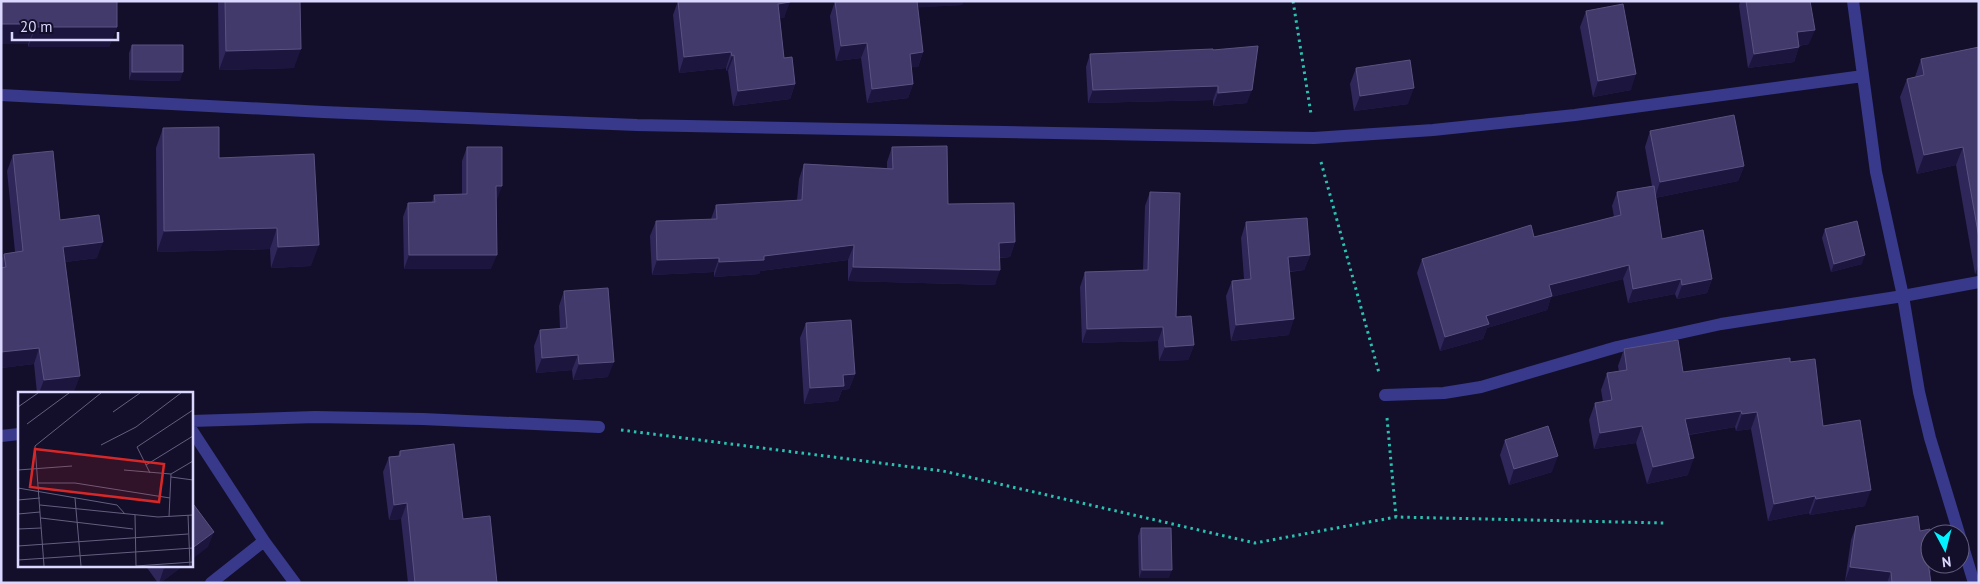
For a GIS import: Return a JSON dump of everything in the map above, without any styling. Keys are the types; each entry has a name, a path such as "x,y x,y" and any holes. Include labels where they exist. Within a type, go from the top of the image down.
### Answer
{"street":[{"path":"1853,1 1876,172 1903,296 1919,392 1930,438 1974,583"},
{"path":"1,95 333,113 637,126 1314,138 1433,130 1575,115 1863,76"},
{"path":"1385,395 1444,393 1481,387 1617,347 1711,326 1903,296 1979,282"},
{"path":"192,421 325,418 423,419 598,427"},
{"path":"192,431 264,541 295,583"},
{"path":"1,436 18,434"},
{"path":"211,583 264,541"}],"path":[{"path":"1293,1 1314,138 1385,395 1396,517"},
{"path":"598,427 943,471 1255,543 1396,517 1664,523"}],"building":[{"path":"1,1 117,1 117,27 36,27 36,24 1,24"},
{"path":"225,1 300,1 301,49 226,51"},
{"path":"678,1 789,1 778,4 784,58 792,57 795,84 738,91 734,55 732,56 731,52 684,57"},
{"path":"835,1 917,1 923,52 910,54 913,84 872,89 867,43 841,46"},
{"path":"1746,1 1810,1 1815,30 1797,32 1799,47 1754,54"},
{"path":"1623,4 1636,74 1598,81 1586,11"},
{"path":"132,45 183,45 183,72 132,72"},
{"path":"1258,46 1252,90 1218,93 1218,86 1093,90 1090,54 1213,50"},
{"path":"1979,47 1979,238 1963,147 1924,155 1907,79 1924,75 1921,59"},
{"path":"1410,60 1414,88 1360,96 1356,68"},
{"path":"1734,115 1744,166 1660,182 1650,131"},
{"path":"219,127 219,158 314,154 319,245 278,247 277,228 164,231 163,128"},
{"path":"947,146 948,204 1014,203 1015,242 999,243 1000,270 853,267 854,245 764,256 764,260 719,262 719,258 657,260 656,221 717,219 716,205 802,200 804,164 893,169 892,147"},
{"path":"467,147 502,147 502,186 496,186 497,255 409,255 408,203 435,202 434,195 467,194"},
{"path":"53,151 60,220 99,215 103,242 63,247 80,376 44,380 39,348 1,352 1,268 6,267 4,254 23,251 13,155"},
{"path":"1654,186 1662,239 1703,230 1712,279 1682,285 1681,279 1633,289 1629,265 1549,285 1552,296 1486,316 1489,324 1445,337 1422,259 1531,225 1534,237 1621,215 1617,192"},
{"path":"1150,192 1180,193 1176,317 1191,316 1194,345 1165,347 1163,327 1087,329 1085,272 1148,270"},
{"path":"1307,218 1310,255 1288,257 1294,319 1236,325 1232,281 1251,279 1246,222"},
{"path":"1857,221 1865,255 1834,264 1825,229"},
{"path":"608,288 614,362 579,364 578,355 542,358 540,330 567,328 564,291"},
{"path":"851,320 855,374 843,375 844,386 810,388 806,323"},
{"path":"1678,340 1683,372 1790,358 1790,362 1815,359 1823,426 1860,420 1871,490 1816,499 1815,496 1774,504 1757,412 1742,414 1741,411 1685,419 1694,458 1653,467 1642,426 1600,433 1595,403 1612,400 1607,373 1627,370 1624,349"},
{"path":"1548,426 1558,456 1514,469 1505,440"},
{"path":"454,444 463,519 490,516 497,583 415,583 407,503 394,505 389,457 400,456 400,451"},
{"path":"192,502 214,532 192,548"},
{"path":"1918,516 1920,574 1930,574 1931,583 1892,583 1891,572 1850,567 1856,526"},
{"path":"1141,528 1171,528 1172,570 1142,570"}]}
